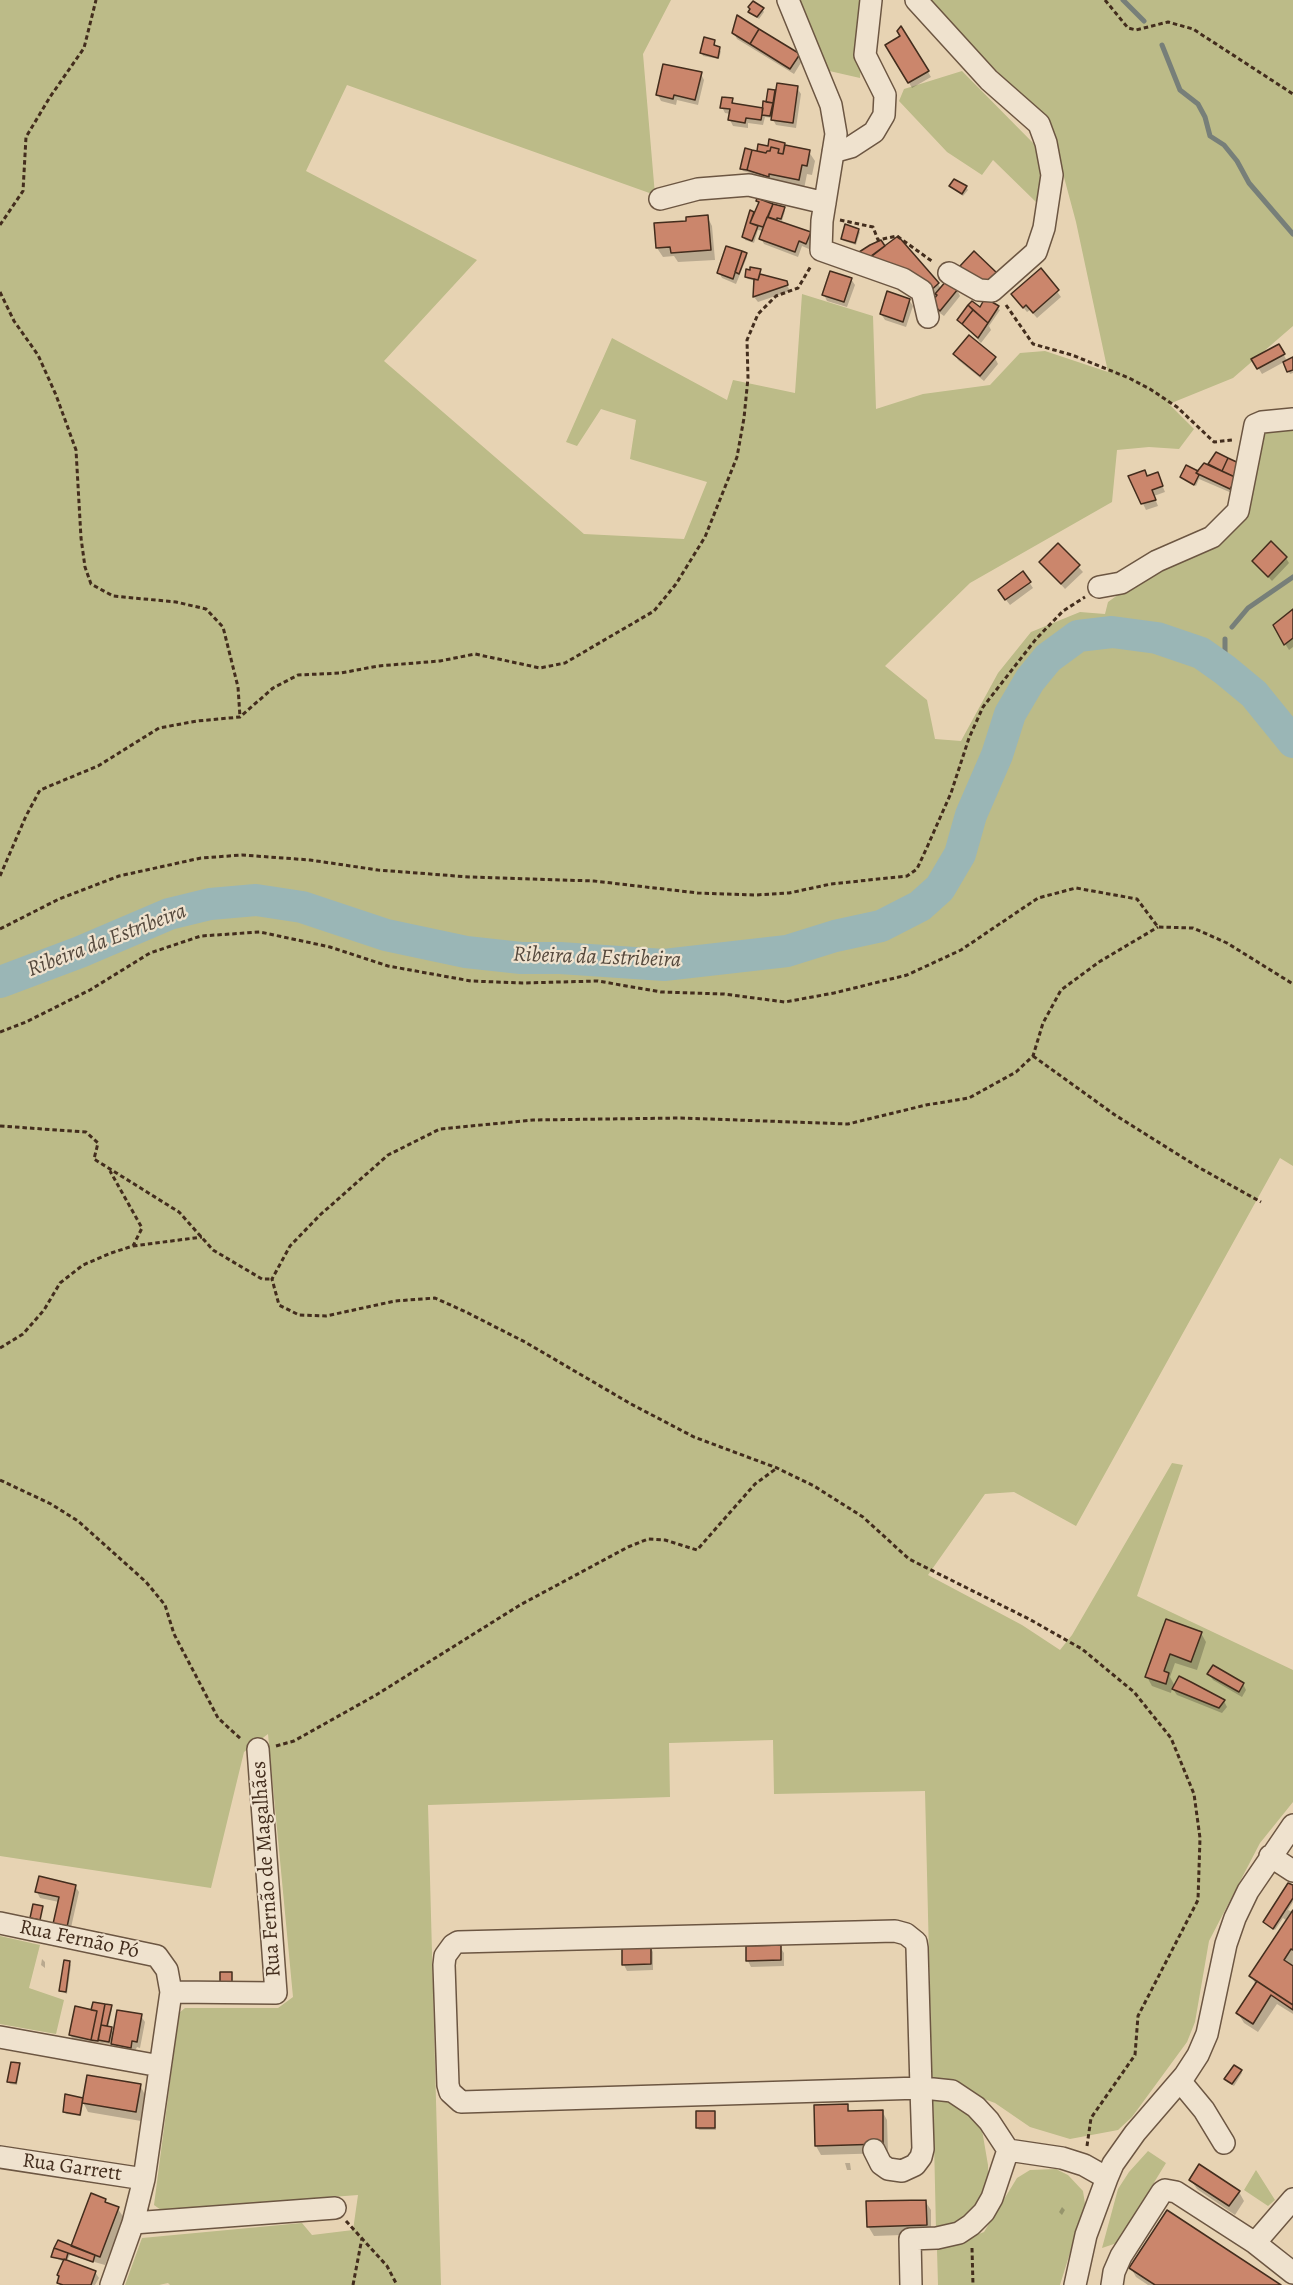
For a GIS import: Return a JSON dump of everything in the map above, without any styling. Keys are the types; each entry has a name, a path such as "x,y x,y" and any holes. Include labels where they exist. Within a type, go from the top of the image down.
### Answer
{"street":[{"path":"788,0 831,105 836,134 824,212 821,250 903,279 922,291 928,316"},
{"path":"833,153 851,147 874,132 884,115 885,95 865,55 871,0"},
{"path":"916,0 989,80 1039,124 1046,143 1052,175 1044,228 1036,252 992,291 979,290 949,273"},
{"path":"660,199 719,186 749,185 824,212"},
{"path":"1099,587 1121,583 1157,561 1212,537 1228,524 1238,511 1256,425 1262,422 1293,419"},
{"name":"Rua Fernão de Magalhães","path":"171,1992 276,1993 258,1749"},
{"path":"1075,2285 1086,2235 1107,2178 1121,2152 1180,2081 1198,2055 1207,2034 1226,1944 1235,1918 1248,1891 1292,1827"},
{"path":"1270,1856 1293,1871"},
{"name":"Rua Fernão Pó","path":"0,1923 157,1956 167,1970 171,1992"},
{"path":"874,2150 881,2164 896,2171 909,2169 921,2157 923,2149 921,2088 917,1948 912,1938 901,1932 458,1942 445,1956 448,2085 450,2092 461,2102 921,2088 952,2091 963,2097 988,2121 1008,2150 1062,2158 1084,2165 1107,2178"},
{"path":"111,2285 133,2223 144,2179 171,1992"},
{"path":"0,2037 160,2066"},
{"path":"1180,2081 1204,2110 1224,2143"},
{"path":"911,2285 910,2239 937,2238 959,2233 976,2221 992,2198 1008,2150"},
{"name":"Rua Garrett","path":"0,2157 144,2179"},
{"path":"1112,2285 1114,2272 1121,2256 1165,2190 1176,2192 1255,2243 1293,2273"},
{"path":"1255,2243 1293,2199"},
{"path":"133,2223 335,2208"}],"path":[{"path":"0,225 23,191 26,137 84,48 96,0"},
{"path":"1105,0 1128,28 1136,30 1168,22 1193,29 1293,93"},
{"path":"824,212 843,220 873,227 878,240 897,236 949,273"},
{"path":"0,876 40,790 98,766 159,728 197,721 240,717 273,688 298,675 440,661 475,654 540,668 565,663 654,611 676,584 705,537 736,457 744,418 748,378 747,340 758,314 776,296 798,288 821,250"},
{"path":"992,291 1000,296 1033,344 1072,355 1150,389 1177,407 1214,442 1252,437"},
{"path":"0,292 14,321 38,355 56,395 76,450 81,538 85,567 91,584 113,596 176,602 206,609 223,627 238,687 240,717"},
{"path":"0,929 59,899 119,876 201,858 242,855 422,873 584,880 698,893 755,895 789,893 831,884 907,876 917,868 928,845 951,793 969,738 983,707 1036,639 1063,611 1099,587"},
{"path":"0,1032 26,1022 90,990 150,953 201,936 260,932 330,947 388,966 471,981 522,983 598,981 662,992 724,994 785,1002 834,993 907,975 961,950 1038,898 1076,888 1137,899 1158,927"},
{"path":"1084,2165 1091,2118 1135,2055 1138,2016 1198,1900 1200,1838 1194,1794 1171,1738 1134,1692 1082,1649 1029,1619 909,1559 863,1517 814,1486 777,1468 694,1437 631,1404 525,1342 435,1298 395,1301 326,1316 299,1315 279,1305 272,1280 290,1246 320,1215 388,1155 440,1129 567,1119 681,1118 848,1124 926,1105 969,1098 1016,1072 1033,1056 1043,1023 1061,990 1099,962 1158,927 1193,928 1227,943 1293,984"},
{"path":"1033,1056 1115,1115 1198,1167 1261,1202"},
{"path":"0,1126 86,1132 98,1143 94,1159 179,1212 213,1250 262,1280 272,1280"},
{"path":"109,1168 142,1228 133,1246"},
{"path":"0,1348 23,1334 44,1310 60,1283 83,1265 133,1246 202,1237"},
{"path":"0,1480 51,1504 78,1521 146,1582 165,1605 174,1634 218,1718 240,1738 258,1749 294,1741 428,1664 520,1605 638,1543 648,1539 665,1540 697,1550 755,1484 777,1468"},
{"path":"335,2208 387,2266 397,2285"},
{"path":"973,2285 972,2245 976,2221"},
{"path":"353,2285 362,2238"}],"shaded area":[{"path":"0,0 671,0 643,54 655,195 347,85 306,171 477,260 384,361 584,534 684,539 707,482 630,459 636,420 601,409 577,446 566,442 612,338 727,400 733,380 795,393 802,294 873,316 876,409 923,394 990,385 1020,353 1045,351 1108,372 1076,222 1050,125 927,0 1293,0 1293,326 1233,378 1169,404 1194,429 1179,449 1149,447 1117,450 1112,502 970,583 885,666 927,700 935,739 961,741 998,673 1031,632 1080,612 1105,614 1108,602 1161,564 1234,531 1246,515 1263,429 1293,427 1293,1166 1280,1158 1076,1526 1014,1492 985,1494 928,1575 1022,1625 1060,1650 1072,1635 1172,1463 1183,1465 1137,1596 1293,1670 1293,1802 1260,1843 1209,1941 1195,2022 1187,2042 1132,2117 1118,2130 1070,2139 1030,2127 995,2103 932,2080 925,1791 774,1794 773,1740 669,1743 670,1797 428,1805 441,2285 170,2285 168,2283 125,2285 142,2238 302,2223 312,2235 353,2230 358,2195 161,2210 154,2205 179,2013 185,2008 278,2008 293,1997 268,1734 244,1752 211,1888 0,1856"},
{"path":"792,0 865,0 860,78 825,70"},
{"path":"962,71 1039,149 1043,163 1037,203 993,160 982,175 947,152 899,101 904,89"},
{"path":"0,1936 40,1945 29,1988 64,2000 56,2034 0,2024"},
{"path":"933,2097 954,2100 981,2124 988,2165 988,2185 971,2215 953,2227 936,2230"},
{"path":"1148,2151 1166,2163 1117,2243 1102,2248 1118,2189 1129,2172"},
{"path":"1056,2169 1068,2175 1083,2191 1085,2204 1060,2285 938,2285 937,2250 984,2232 1017,2178 1030,2170"},
{"path":"1256,2170 1275,2200 1268,2206 1244,2190"}],"building":[{"path":"753,1 764,8 757,17 748,12 750,9 748,7"},
{"path":"737,15 759,29 750,44 732,33"},
{"path":"901,26 929,71 908,83 885,45 900,36 897,31"},
{"path":"759,29 800,54 790,69 750,44"},
{"path":"704,37 715,40 714,45 720,47 718,58 700,53"},
{"path":"663,64 702,72 695,100 674,95 673,99 656,95"},
{"path":"777,83 798,86 793,123 771,120"},
{"path":"768,89 775,90 773,103 766,102"},
{"path":"722,97 733,98 732,103 763,108 761,120 746,118 745,123 728,120 730,109 720,108"},
{"path":"763,101 773,103 770,116 762,115"},
{"path":"769,139 785,143 783,154 778,153 779,149 771,147 766,153 757,151 758,144 768,146"},
{"path":"785,145 810,150 807,166 802,165 799,180 769,174 769,177 747,170 752,150 766,153 771,147 779,149 778,153 783,154"},
{"path":"745,148 752,150 747,170 740,169"},
{"path":"954,179 967,186 962,194 949,186"},
{"path":"757,198 773,204 763,227 750,223 759,202 756,201"},
{"path":"773,204 785,207 781,219 768,217"},
{"path":"750,210 754,212 750,223 758,226 752,241 742,237"},
{"path":"708,215 711,250 671,253 670,247 656,248 654,223 686,221 686,217"},
{"path":"767,217 811,232 806,244 799,241 795,252 759,239"},
{"path":"845,224 859,229 855,243 841,239"},
{"path":"898,236 939,283 928,293 879,266 871,256"},
{"path":"881,240 885,246 863,263 856,254"},
{"path":"726,246 742,251 733,279 717,273"},
{"path":"742,251 747,253 739,274 735,272"},
{"path":"974,251 998,274 983,289 960,266"},
{"path":"750,267 761,269 758,280 745,277 746,269 750,270"},
{"path":"1041,268 1059,290 1033,313 1026,305 1023,308 1011,294"},
{"path":"830,271 852,278 844,302 822,295"},
{"path":"760,274 787,281 788,285 753,297 754,279 758,280"},
{"path":"947,280 958,289 940,311 931,303 937,295 935,294"},
{"path":"887,291 910,299 903,322 880,314"},
{"path":"985,298 999,306 988,323 968,305 972,301 980,307"},
{"path":"968,305 973,310 962,324 957,320"},
{"path":"973,310 988,323 978,338 962,324"},
{"path":"969,335 996,357 980,376 953,354"},
{"path":"1279,344 1285,354 1257,369 1251,359"},
{"path":"1293,357 1293,370 1287,372 1283,362"},
{"path":"1216,452 1228,458 1222,471 1208,464"},
{"path":"1228,458 1243,465 1237,478 1222,471"},
{"path":"1204,463 1237,478 1230,489 1196,473"},
{"path":"1186,465 1198,471 1196,473 1199,475 1194,485 1180,477"},
{"path":"1145,470 1147,476 1158,472 1163,486 1152,490 1156,500 1141,504 1128,476"},
{"path":"1271,541 1287,557 1268,577 1252,561"},
{"path":"1058,543 1080,565 1061,584 1039,562"},
{"path":"1023,571 1031,582 1005,600 998,590"},
{"path":"1293,609 1293,638 1284,645 1273,625"},
{"path":"1166,1619 1202,1632 1191,1662 1170,1654 1164,1671 1169,1673 1166,1684 1145,1677"},
{"path":"1213,1665 1244,1683 1239,1692 1207,1674"},
{"path":"1179,1676 1225,1700 1219,1708 1172,1689"},
{"path":"39,1876 76,1885 67,1927 53,1924 59,1897 35,1892"},
{"path":"1288,1883 1293,1885 1293,1898 1273,1929 1263,1922"},
{"path":"33,1904 43,1906 40,1920 30,1918"},
{"path":"1293,1910 1293,1950 1291,1949 1284,1960 1293,1966 1293,2005 1249,1976"},
{"path":"622,1945 651,1945 651,1964 622,1965"},
{"path":"781,1945 781,1960 746,1961 746,1946"},
{"path":"64,1960 70,1961 66,1992 59,1991"},
{"path":"220,1972 232,1972 232,1982 220,1982"},
{"path":"1257,1981 1293,2005 1293,2010 1271,1995 1253,2024 1236,2013"},
{"path":"93,2002 105,2004 98,2041 91,2040 97,2011 91,2010"},
{"path":"105,2004 112,2005 107,2026 101,2025"},
{"path":"75,2006 97,2011 91,2040 69,2035"},
{"path":"117,2010 142,2014 137,2042 132,2041 131,2048 111,2044"},
{"path":"101,2025 112,2027 109,2042 98,2040"},
{"path":"11,2062 20,2063 16,2083 7,2082"},
{"path":"1234,2065 1242,2070 1232,2084 1224,2079"},
{"path":"87,2075 141,2084 136,2112 82,2103"},
{"path":"65,2094 83,2098 80,2115 63,2112"},
{"path":"848,2104 848,2111 883,2110 883,2144 815,2146 814,2105"},
{"path":"696,2111 715,2111 715,2128 696,2128"},
{"path":"1199,2164 1240,2191 1229,2206 1189,2180"},
{"path":"91,2193 119,2207 100,2257 71,2246"},
{"path":"926,2200 927,2225 867,2227 866,2201"},
{"path":"1167,2210 1281,2285 1155,2285 1129,2268"},
{"path":"58,2240 95,2255 93,2262 54,2248"},
{"path":"54,2248 68,2253 66,2260 51,2257"},
{"path":"64,2259 96,2271 91,2285 57,2283 59,2276 57,2275"}],"waterway":[{"path":"1123,0 1144,21"},
{"path":"1162,45 1180,90 1198,104 1205,117 1210,136 1224,145 1237,161 1249,183 1293,234"},
{"path":"1232,627 1248,608 1293,577"},
{"name":"Ribeira da Estribeira","path":"0,982 80,952 169,914 210,904 256,900 302,907 386,935 466,952 521,958 560,958 664,965 787,951 835,936 881,926 920,906 940,888 960,854 971,815 997,755 1010,714 1030,680 1048,658 1078,636 1112,632 1157,638 1201,653 1254,694 1293,742"},
{"path":"1225,639 1225,670"}]}
